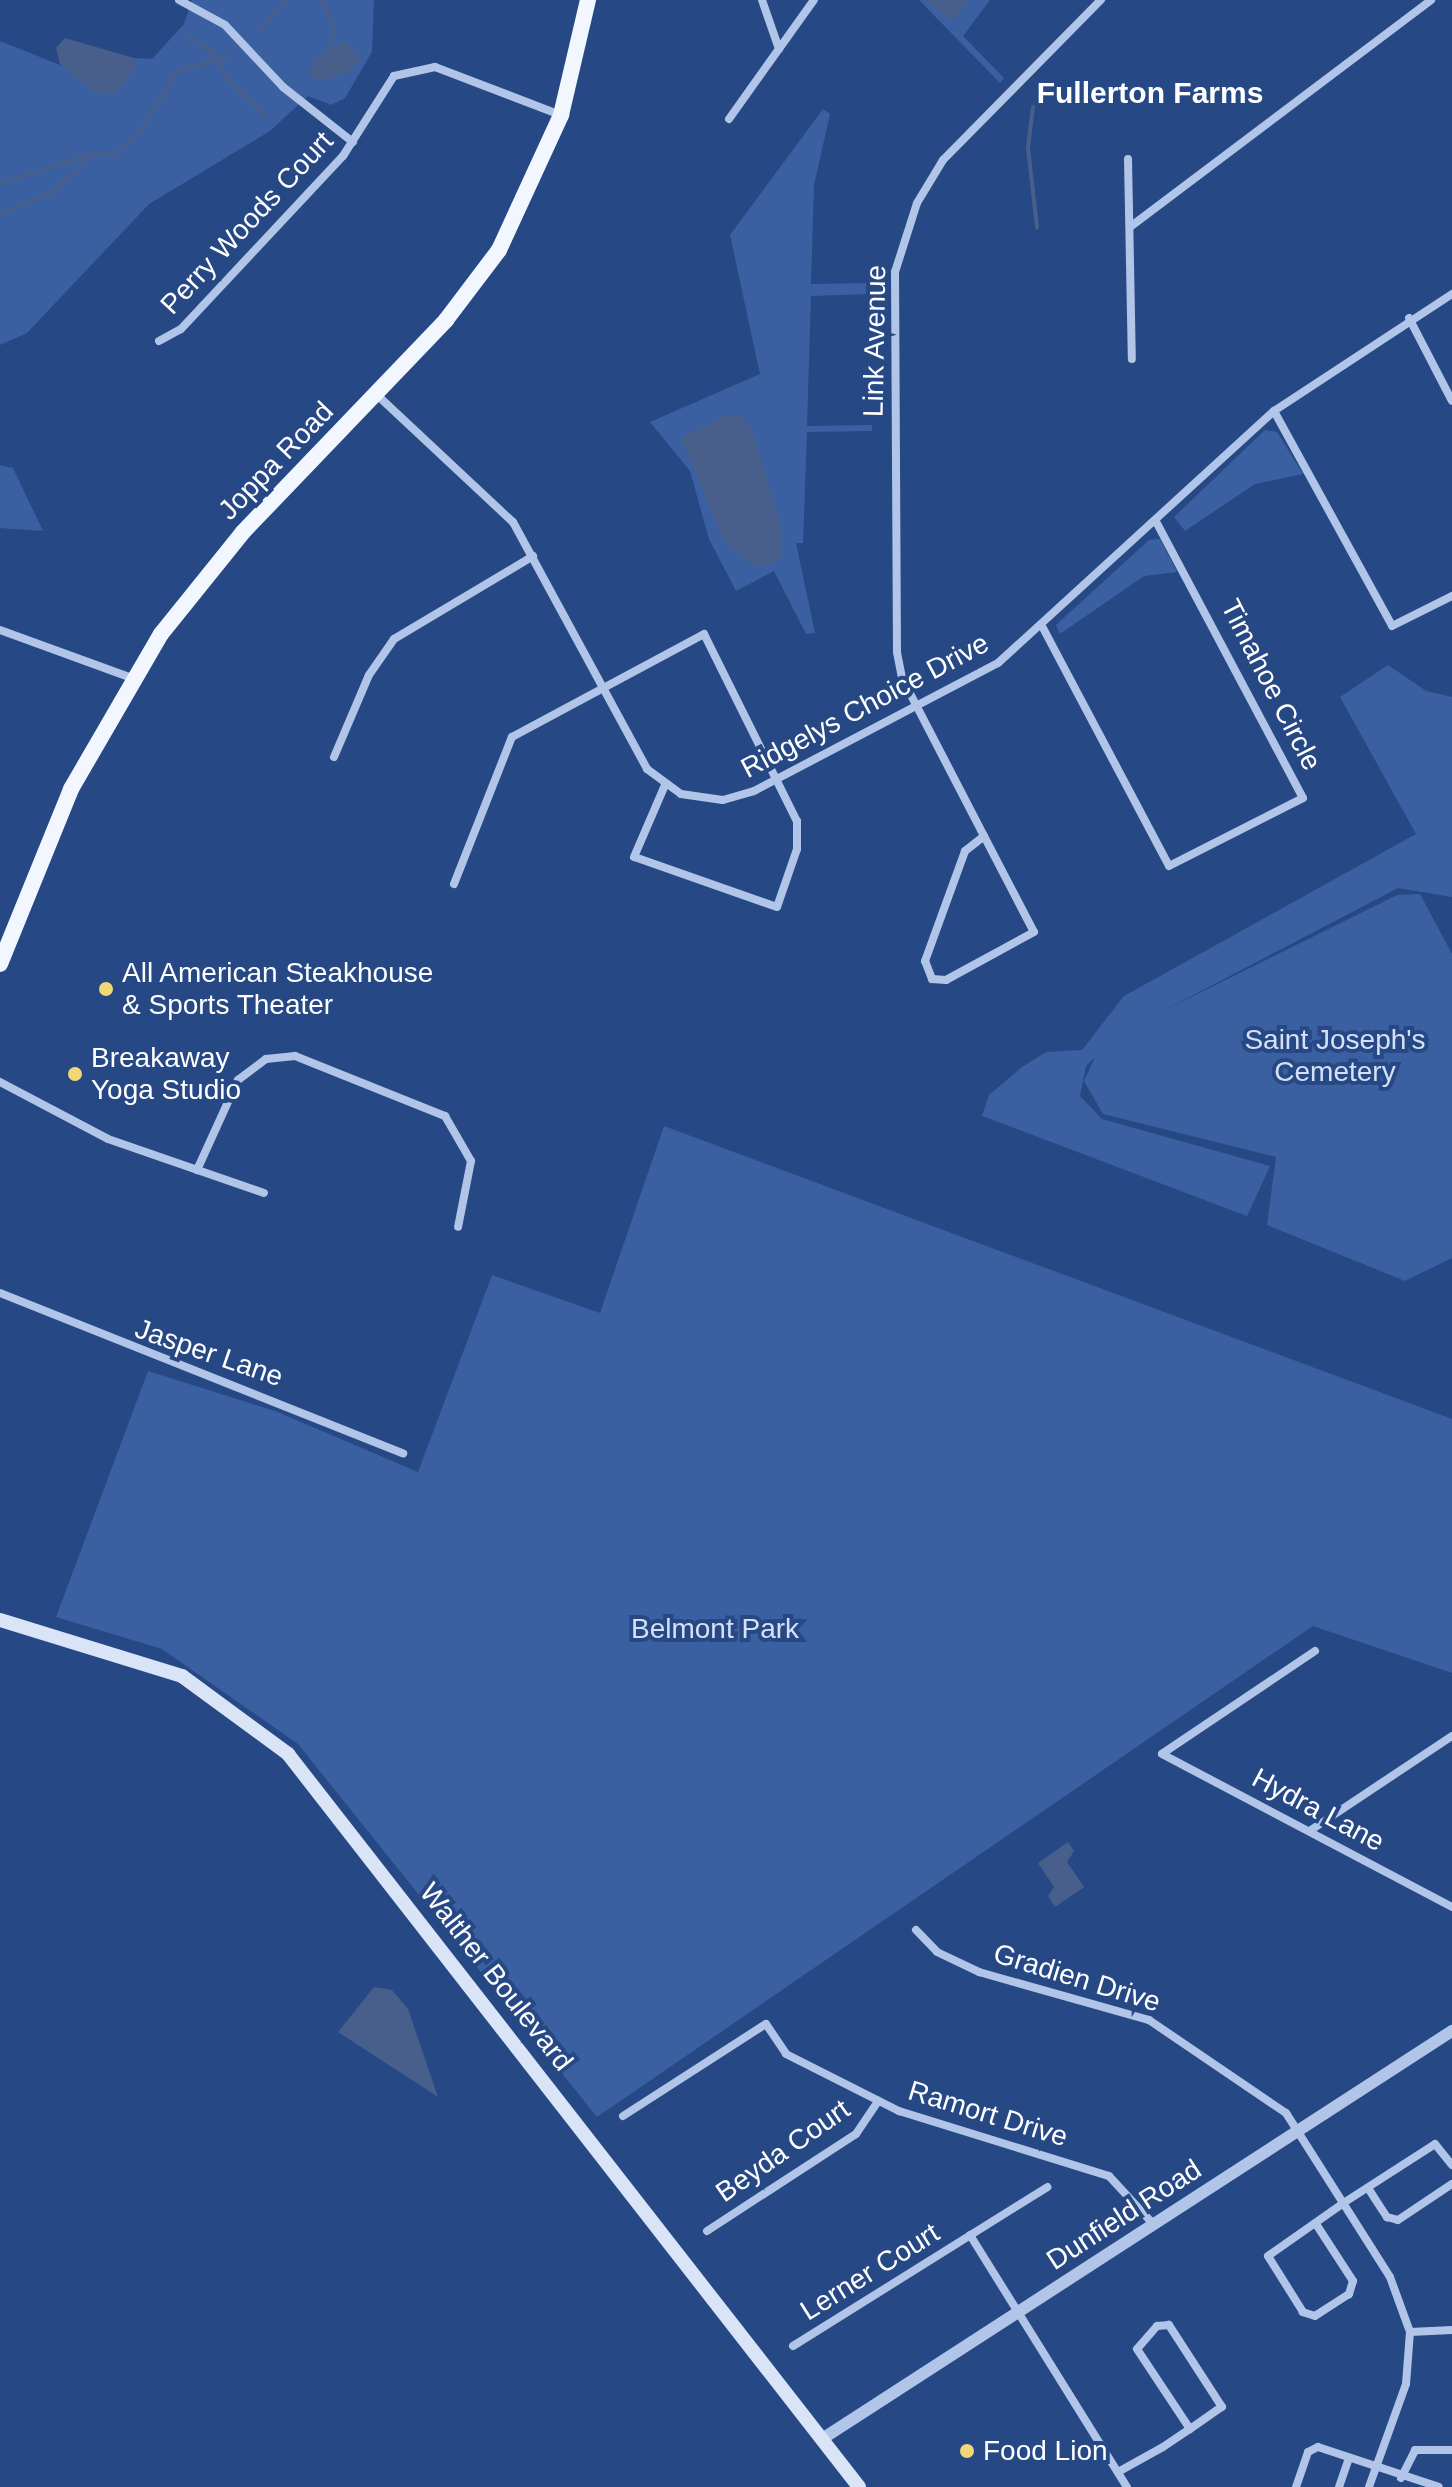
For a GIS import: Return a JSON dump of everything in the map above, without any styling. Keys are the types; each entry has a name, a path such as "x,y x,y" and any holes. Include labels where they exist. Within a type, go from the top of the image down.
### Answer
{"main road":[{"name":"Joppa Road","path":"0,964 57,819 132,678 211,569 376,394 487,268 532,189 561,115 588,0"},
{"name":"Walther Boulevard","path":"0,1620 182,1676 288,1754 859,2487"}],"street":[{"path":"179,0 225,25 283,87 353,142"},
{"path":"762,0 779,49"},
{"path":"729,119 814,0"},
{"name":"Link Avenue","path":"984,836 972,841 960,865 925,961 932,979 946,980 1034,932 917,706 897,652 891,336 899,252 943,160 1101,0"},
{"path":"1130,227 1431,0"},
{"name":"Perry Woods Court","path":"159,341 204,306 353,142 382,87 415,67 445,70 561,115"},
{"path":"1128,159 1132,359"},
{"name":"Ridgelys Choice Drive","path":"376,394 501,508 533,556 641,762 665,785 713,801 779,778 977,676 1043,628 1274,411 1409,318 1452,294"},
{"path":"1409,318 1452,401"},
{"path":"1274,411 1392,626 1452,596"},
{"name":"Timahoe Circle","path":"1043,628 1169,866 1303,798 1156,522"},
{"path":"334,757 369,675 394,639 533,556"},
{"path":"0,630 132,678"},
{"path":"454,884 512,737 600,686 704,634 779,778 798,836 777,907 634,857 665,785"},
{"path":"197,1170 238,1080 266,1059 295,1056 445,1116 471,1161 458,1227"},
{"path":"0,1082 108,1139 264,1193"},
{"name":"Jasper Lane","path":"0,1293 403,1453"},
{"name":"Hydra Lane","path":"1315,1651 1162,1754 1452,1907"},
{"path":"1311,1830 1452,1736"},
{"name":"Gradien Drive","path":"916,1930 937,1952 979,1972 1159,2025 1275,2101 1299,2130 1390,2277 1410,2332"},
{"name":"Ramort Drive","path":"623,2116 766,2024 786,2054 923,2122 1109,2176 1154,2225"},
{"name":"Dunfield Road","path":"822,2439 1452,2031"},
{"name":"Beyda Court","path":"707,2231 856,2134 878,2101"},
{"path":"1316,2224 1353,2281 1349,2294 1315,2316 1303,2312 1268,2256 1435,2144 1452,2165"},
{"path":"1368,2188 1387,2217 1398,2220 1452,2184"},
{"name":"Lerner Court","path":"793,2346 1047,2187"},
{"name":"Lerner Court","path":"970,2235 1127,2487"},
{"path":"1118,2472 1190,2429 1222,2407 1169,2325 1157,2326 1136,2344 1190,2429"},
{"path":"1369,2487 1406,2384 1410,2332 1452,2330"},
{"path":"1296,2487 1308,2452 1318,2447 1375,2471 1439,2487"},
{"path":"1401,2478 1415,2450 1452,2450"},
{"path":"1339,2487 1349,2458"}],"green space":[{"path":"192,0 374,0 372,52 345,98 331,105 308,96 270,131 149,204 27,333 0,345 0,41 85,75 97,56 152,59 184,24"},
{"path":"919,0 990,0 963,36 1004,78 1000,83"},
{"path":"823,109 830,114 814,185 811,284 871,283 870,294 811,296 807,426 872,425 872,431 807,432 803,543 796,543 815,633 806,634 774,571 736,591 709,539 690,471 650,422 760,374 730,235"},
{"path":"1265,430 1277,432 1303,474 1255,484 1185,531 1174,517"},
{"path":"0,465 13,468 43,531 0,528"},
{"path":"1160,539 1177,572 1144,576 1060,634 1056,625 1149,540"},
{"name":"Saint Joseph's Cemetery","path":"1388,665 1426,691 1452,697 1452,897 1398,888 1159,1013 1397,895 1420,894 1452,954 1452,1258 1405,1281 1267,1225 1276,1157 1103,1114 1084,1081 1095,1057 1086,1066 1080,1096 1102,1119 1270,1166 1247,1216 982,1116 989,1095 1022,1067 1046,1052 1082,1050 1124,996 1416,834 1340,697"},
{"name":"Belmont Park","path":"664,1126 1452,1419 1452,1673 1313,1626 597,2117 298,1744 162,1649 56,1617 148,1371 275,1411 418,1472 492,1275 600,1313"}],"shaded area":[{"path":"926,0 969,0 951,21"},
{"path":"65,38 134,58 135,70 115,94 94,92 60,64 56,48"},
{"path":"344,40 361,58 351,71 321,81 309,74 314,60"},
{"path":"725,416 741,416 752,429 781,525 782,555 774,563 755,567 725,544 681,438"},
{"path":"1068,1842 1074,1851 1067,1862 1084,1887 1055,1907 1048,1896 1054,1887 1038,1863"},
{"path":"374,1987 392,1990 408,2009 438,2097 338,2032"}],"waterway":[{"path":"260,30 286,0"},
{"path":"322,0 334,27 329,48"},
{"path":"189,37 211,50 231,84 266,116"},
{"path":"0,183 96,153 114,155 139,133 177,71 227,57"},
{"path":"1033,107 1028,148 1037,227"},
{"path":"0,215 54,191 90,157"}],"place":[{"name":"All American Steakhouse & Sports Theater","path":"106,989"},
{"name":"Breakaway Yoga Studio","path":"75,1074"},
{"name":"Food Lion","path":"967,2451"}],"district":[{"name":"Fullerton Farms","path":"1150,93"}]}
